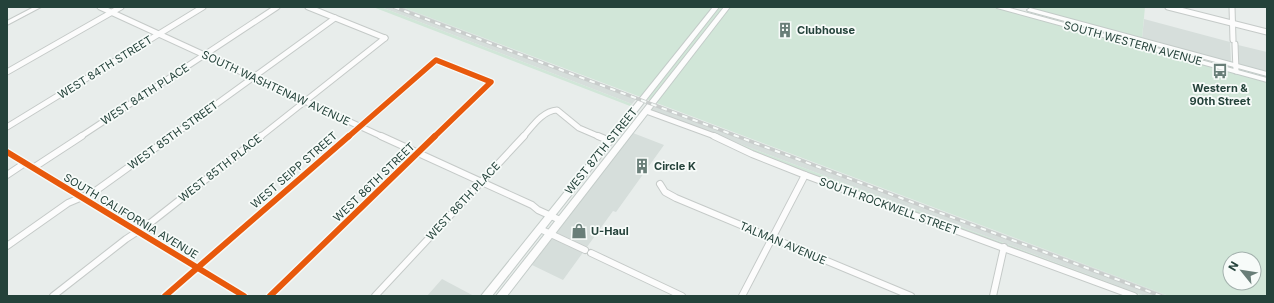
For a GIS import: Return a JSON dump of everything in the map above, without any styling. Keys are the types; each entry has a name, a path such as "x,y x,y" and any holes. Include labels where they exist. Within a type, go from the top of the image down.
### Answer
{"main road":[{"name":"WEST 87TH STREET","path":"486,296 716,7"},
{"name":"WEST 87TH STREET","path":"501,296 727,7"},
{"name":"SOUTH WESTERN AVENUE","path":"999,7 1236,68 1267,74"},
{"name":"SOUTH WESTERN AVENUE","path":"1020,7 1236,68 1267,80"},
{"path":"587,169 597,174"}],"street":[{"path":"7,23 38,7"},
{"name":"SOUTH WASHTENAW AVENUE","path":"100,7 480,181 560,220"},
{"path":"7,72 121,7"},
{"name":"WEST 84TH STREET","path":"7,127 203,7"},
{"name":"WEST 84TH PLACE","path":"33,168 277,7"},
{"path":"308,7 335,18"},
{"path":"1168,7 1267,32"},
{"path":"1232,7 1236,68"},
{"name":"WEST 85TH PLACE","path":"53,296 385,38 335,18"},
{"name":"WEST 85TH STREET","path":"7,246 68,203 94,192 335,18"},
{"name":"WEST SEIPP STREET","path":"165,296 436,60 491,82"},
{"name":"WEST 86TH STREET","path":"270,296 491,82"},
{"name":"WEST 86TH PLACE","path":"375,296 480,181 544,114 554,110 559,111 579,128 610,141"},
{"name":"SOUTH ROCKWELL STREET","path":"646,111 723,139 752,154 805,175 934,223 1004,247 1117,293 1134,296"},
{"name":"SOUTH CALIFORNIA AVENUE","path":"7,152 244,296"},
{"path":"7,175 25,163"},
{"path":"742,296 805,175"},
{"name":"TALMAN AVENUE","path":"660,184 665,192 676,198 911,296"},
{"path":"540,229 682,296"},
{"path":"993,296 1004,247"}],"shaded area":[{"path":"381,7 402,7 638,97 632,104"},
{"path":"1144,19 1230,42 1231,62 1142,38"},
{"path":"1238,45 1267,52 1267,72 1239,64"},
{"path":"657,104 1169,296 1145,296 651,110"},
{"path":"633,133 664,145 616,212 613,211 563,280 532,265"},
{"path":"442,279 474,296 427,296"}],"green space":[{"path":"373,7 381,7 632,104 630,106"},
{"path":"402,7 993,7 1267,82 1267,296 1169,296"},
{"path":"1027,7 1145,7 1142,38"},
{"path":"727,139 1145,296 1126,291 778,163"}],"railway":[{"path":"394,7 1161,296"}],"cycle path":[{"path":"165,296 436,60 491,82 270,296"},
{"path":"7,152 244,296"}],"place":[{"name":"Clubhouse","path":"785,30"},
{"name":"Western & 90th Street","path":"1220,71"},
{"name":"Circle K","path":"642,166"},
{"name":"U-Haul","path":"579,231"}]}
